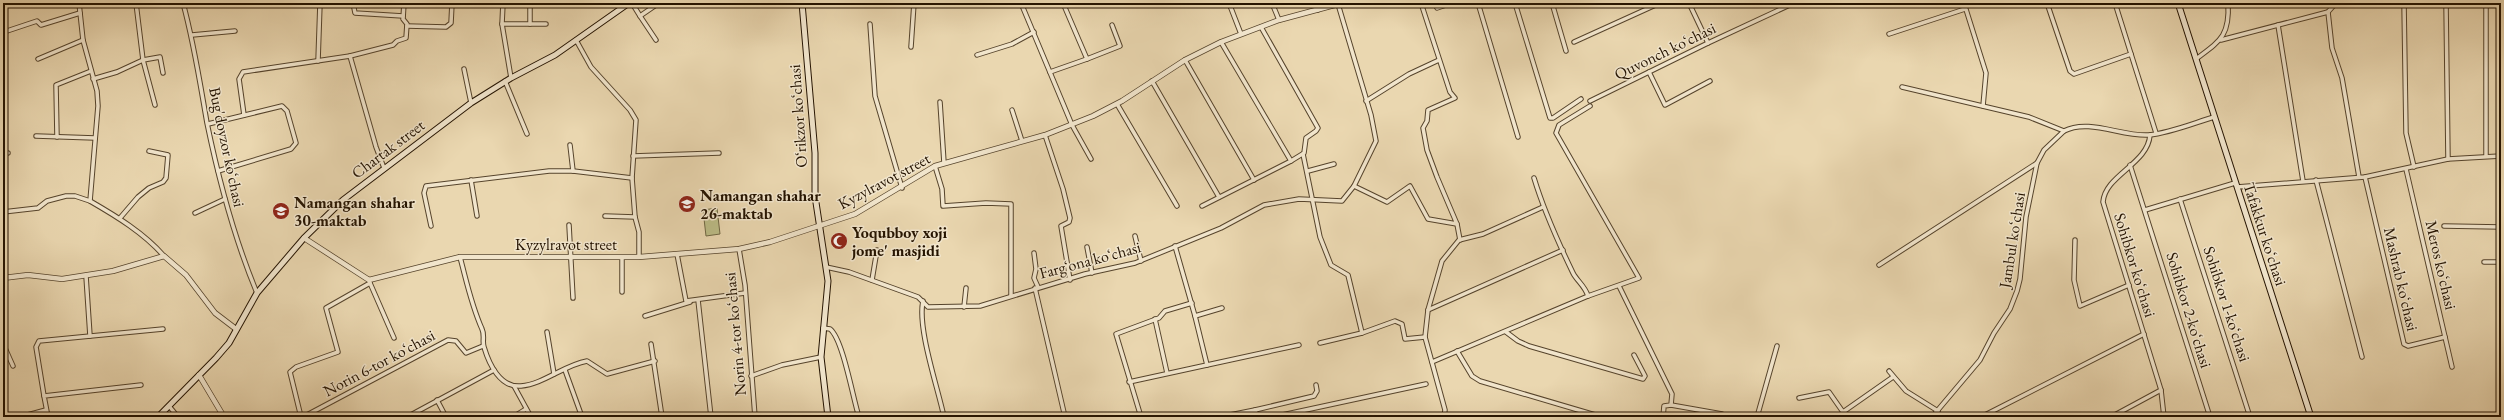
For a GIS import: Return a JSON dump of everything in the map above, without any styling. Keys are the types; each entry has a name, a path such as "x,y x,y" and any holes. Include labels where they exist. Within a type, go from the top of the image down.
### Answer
{"main road":[{"name":"Chartak street","path":"158,417 229,343 257,293 304,238 343,200 471,103 505,81 555,55 629,3"},
{"name":"Oʻrikzor koʻchasi","path":"802,3 815,153 815,196 826,267 827,299 821,357 828,417"},
{"name":"Tafakkur koʻchasi","path":"2178,3 2311,417"}],"street":[{"path":"79,3 83,40 94,79 98,106 90,201"},
{"path":"136,3 142,60 155,104"},
{"name":"Bug'doyzor koʻchasi","path":"183,3 192,35 208,124 234,236 257,293"},
{"path":"318,61 320,3"},
{"path":"353,3 355,14 403,16"},
{"path":"244,115 239,79 241,73 350,56 393,45 406,38 407,26 403,16 404,3"},
{"path":"407,26 446,27 451,23 452,3"},
{"path":"503,3 502,24 511,78"},
{"path":"530,3 530,24"},
{"path":"632,3 656,40"},
{"path":"911,47 914,3"},
{"path":"1021,3 1072,125 1091,159"},
{"path":"1062,3 1087,59"},
{"path":"1230,3 1241,34"},
{"path":"1272,3 1279,20"},
{"path":"1315,3 1318,10"},
{"path":"1421,3 1450,92 1455,98 1428,110 1427,121 1423,128 1427,150 1436,177 1457,224 1460,240"},
{"path":"1435,3 1437,8 1452,3"},
{"path":"1478,3 1518,137"},
{"path":"1515,3 1550,118 1553,118 1581,99"},
{"path":"1552,3 1566,51"},
{"path":"1574,42 1660,3"},
{"path":"1689,3 1708,43"},
{"name":"Quvonch koʻchasi","path":"1590,101 1794,3"},
{"path":"1964,3 1986,73 1983,106"},
{"path":"2047,3 2072,73 2131,54"},
{"path":"2115,3 2156,133"},
{"path":"2221,40 2229,20 2228,3"},
{"path":"2196,59 2221,40 2328,12 2336,3"},
{"path":"2404,3 2406,133 2414,167"},
{"path":"2446,3 2448,159"},
{"path":"2486,3 2486,156"},
{"path":"1340,4 1374,129 1376,143 1365,159 1354,186 1387,202 1410,186 1428,219 1434,222 1457,224"},
{"name":"Kyzylravot street","path":"370,282 460,257 570,256 622,258 739,249 819,227 855,214 902,188 919,174 935,166 1045,135 1072,125 1117,104 1185,60 1221,42 1279,20 1340,4"},
{"path":"640,16 656,5"},
{"path":"1889,34 1966,9"},
{"path":"2328,12 2332,48 2342,78 2358,177"},
{"path":"4,32 37,21 41,25 80,13"},
{"path":"502,24 546,24"},
{"path":"870,24 876,96 902,188"},
{"path":"1050,72 1120,46 1112,25"},
{"path":"2278,25 2303,181"},
{"path":"1202,206 1303,154 1306,150 1306,138 1316,131 1317,125 1261,27"},
{"path":"192,35 235,31"},
{"path":"977,55 1012,44 1034,32"},
{"path":"38,59 83,40"},
{"path":"576,40 591,67 635,117 637,130 632,156 632,178 635,217 639,232 639,257"},
{"path":"1221,42 1291,161"},
{"path":"350,56 376,148 384,168"},
{"path":"94,79 117,72 142,60 160,58 163,73"},
{"path":"1185,60 1254,180"},
{"path":"1366,101 1409,74 1440,60"},
{"path":"464,69 471,103"},
{"path":"57,137 56,85 91,71"},
{"path":"1649,72 1665,104 1710,81"},
{"path":"505,81 527,134"},
{"path":"1152,81 1219,197"},
{"path":"1902,87 2028,116 2064,131"},
{"path":"940,102 944,163"},
{"path":"1117,104 1177,206"},
{"path":"1432,362 1506,332 1588,296 1639,278 1556,133 1559,125 1590,106"},
{"path":"208,124 284,107 296,146 291,150 218,171"},
{"path":"1012,110 1022,141"},
{"path":"1879,266 2037,163 2044,150 2064,131 2072,127 2086,127 2150,135 2214,117"},
{"path":"1045,135 1063,188 1070,218 1069,222 1061,226 1070,280"},
{"name":"Sohibkor koʻchasi","path":"2150,135 2149,146 2110,187 2104,196 2103,202 2161,390 2164,417"},
{"path":"36,136 95,138"},
{"path":"570,145 573,171"},
{"path":"120,218 138,197 150,188 163,182 166,178 168,155 149,151"},
{"path":"3,152 8,153"},
{"path":"632,156 719,153"},
{"path":"1303,154 1308,171 1320,237 1331,265 1348,275 1362,333"},
{"path":"2145,210 2180,199 2236,185 2365,177 2448,159 2501,156"},
{"name":"Jambul koʻchasi","path":"1935,415 1980,360 2017,291 2026,217 2037,163"},
{"path":"1308,171 1334,164"},
{"path":"935,166 942,189 943,206 986,203 1011,204 1011,296"},
{"name":"Sohibkor 2-koʻchasi","path":"2130,166 2210,417"},
{"name":"Meros koʻchasi","path":"2406,169 2452,366"},
{"path":"431,226 424,193 426,186 524,173 573,171 632,178"},
{"name":"Mashrab koʻchasi","path":"2365,177 2404,344 2408,346 2445,337"},
{"path":"1534,178 1543,207 1574,275 1585,287 1588,296"},
{"path":"471,180 476,216"},
{"path":"2316,180 2362,357"},
{"name":"Fargʻona koʻchasi","path":"826,267 872,280 918,297 923,300 928,307 964,307 986,304 1036,287 1070,280 1141,261 1221,228 1264,205 1313,199 1342,201 1354,186"},
{"path":"3,212 38,208 47,201 66,196 75,196 90,201 120,218 153,244 164,256 186,275 215,313 236,329"},
{"path":"195,213 225,199"},
{"name":"Sohibkor 1-koʻchasi","path":"2180,199 2250,417"},
{"path":"1444,417 1446,410 1426,337 1428,310 1442,260 1454,244 1460,240 1483,234 1543,207"},
{"path":"605,216 635,217"},
{"path":"569,225 573,298"},
{"path":"2444,226 2501,227"},
{"path":"1134,236 1141,261"},
{"path":"304,238 370,282 394,338"},
{"path":"2075,240 2074,280 2080,306 2129,284"},
{"path":"1175,246 1192,303 1207,365"},
{"path":"1087,247 1092,273"},
{"name":"Norin 4-tor koʻchasi","path":"739,249 755,417"},
{"path":"872,280 877,250"},
{"path":"1428,310 1563,250"},
{"path":"1034,253 1036,270 1034,278 1065,417"},
{"path":"677,254 684,299 690,302"},
{"path":"3,278 28,275 62,279 86,276 164,256"},
{"path":"460,257 473,311 483,332 483,346 494,370 505,382 514,386 528,385 587,362 607,374 655,361"},
{"path":"622,258 622,292"},
{"path":"2484,262 2501,262"},
{"path":"86,276 90,336"},
{"path":"302,417 290,372 296,367 338,352 326,308 370,282"},
{"path":"1619,286 1647,348 1665,378 1672,394 1671,405"},
{"path":"964,307 966,288"},
{"path":"645,316 698,300 744,293"},
{"path":"698,300 711,417"},
{"path":"923,300 921,310 926,340 944,417"},
{"path":"1141,417 1129,382 1116,334 1155,320 1166,311 1192,303"},
{"path":"1195,316 1222,308"},
{"path":"1155,320 1167,373"},
{"path":"1320,343 1362,333 1398,321 1402,324 1405,339 1426,337"},
{"path":"823,328 830,329 833,333 843,358 860,417"},
{"path":"3,329 5,348 13,366"},
{"path":"48,417 36,344 43,340 163,329"},
{"path":"547,332 554,374"},
{"path":"1506,332 1518,341 1529,346 1643,379 1645,376 1634,355"},
{"path":"1981,417 2144,334"},
{"name":"Norin 6-tor koʻchasi","path":"302,417 448,340 456,341 466,353 483,346"},
{"path":"651,344 655,361 662,417"},
{"path":"1129,382 1299,346"},
{"path":"1757,417 1777,346"},
{"path":"1456,351 1472,376 1480,381 1602,417"},
{"path":"751,376 782,365 821,357"},
{"path":"407,417 494,370"},
{"path":"565,370 582,417"},
{"path":"1889,371 1906,391 1935,415"},
{"path":"199,375 224,417"},
{"path":"1799,398 1829,392 1843,412 1893,377"},
{"path":"1273,417 1285,416 1426,384"},
{"path":"44,396 141,385"},
{"path":"1220,417 1314,396 1317,391 1316,385"},
{"path":"514,386 531,417"},
{"path":"2111,417 2161,390"},
{"path":"437,400 446,417"},
{"path":"1663,417 1664,406 1671,405 1722,414"},
{"path":"169,406 178,417"},
{"path":"513,417 526,409"},
{"path":"20,417 46,410"},
{"path":"1255,410 1257,417"}],"green space":[{"path":"717,208 720,234 706,236 703,210"}],"place":[{"name":"Namangan shahar 26-maktab","path":"687,204"},
{"name":"Namangan shahar 30-maktab","path":"281,211"},
{"name":"Yoqubboy xoji jome' masjidi","path":"839,241"}]}
